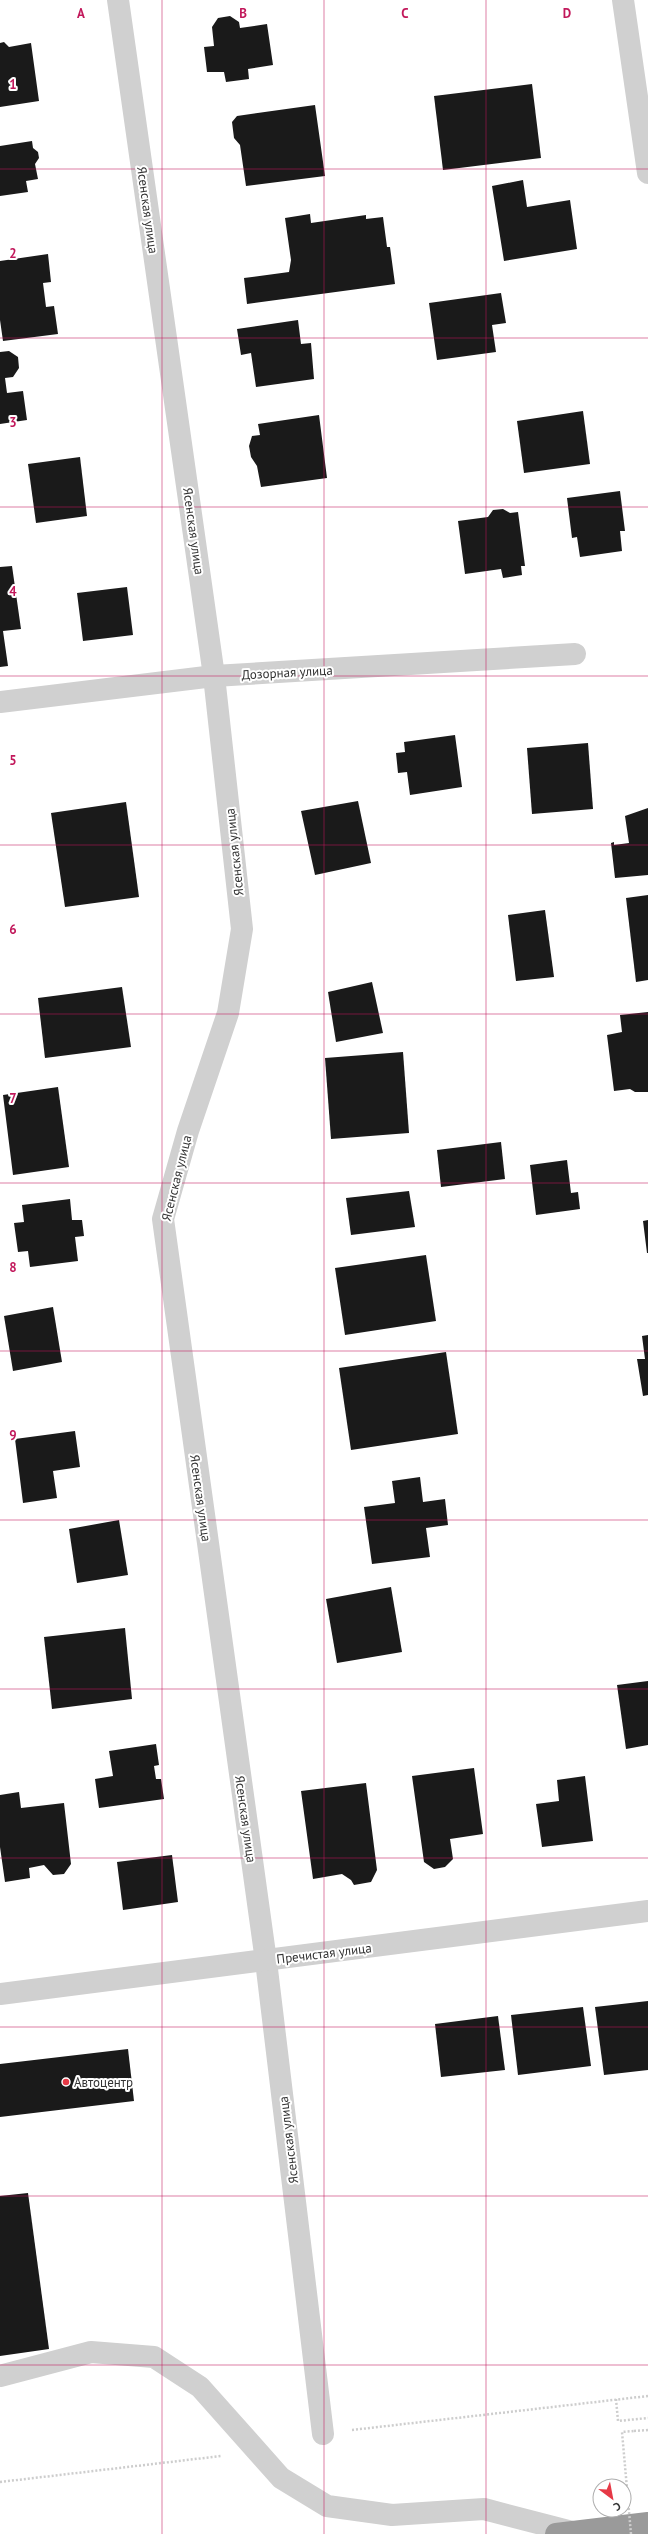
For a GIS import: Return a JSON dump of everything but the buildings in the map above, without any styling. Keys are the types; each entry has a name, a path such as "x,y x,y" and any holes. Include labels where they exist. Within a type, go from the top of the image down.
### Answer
{"highway":[{"path":"564,2533 648,2523"}],"street":[{"name":"Ясенская улица","path":"118,0 214,676 242,929 228,1013 188,1130 163,1219 266,1961 323,2434"},
{"path":"623,0 648,173"},
{"name":"Дозорная улица","path":"0,702 214,676 575,654"},
{"name":"Пречистая улица","path":"0,1994 648,1911"},
{"path":"0,2376 91,2352 154,2357 200,2387 281,2478 327,2506 392,2515 484,2509 564,2533"}],"path":[{"path":"323,2434 648,2396"},
{"path":"616,2399 618,2421 648,2418"},
{"path":"632,2534 622,2432 648,2430"},
{"path":"0,2482 223,2455"}],"place":[{"name":"Автоцентр","path":"66,2082"}]}
